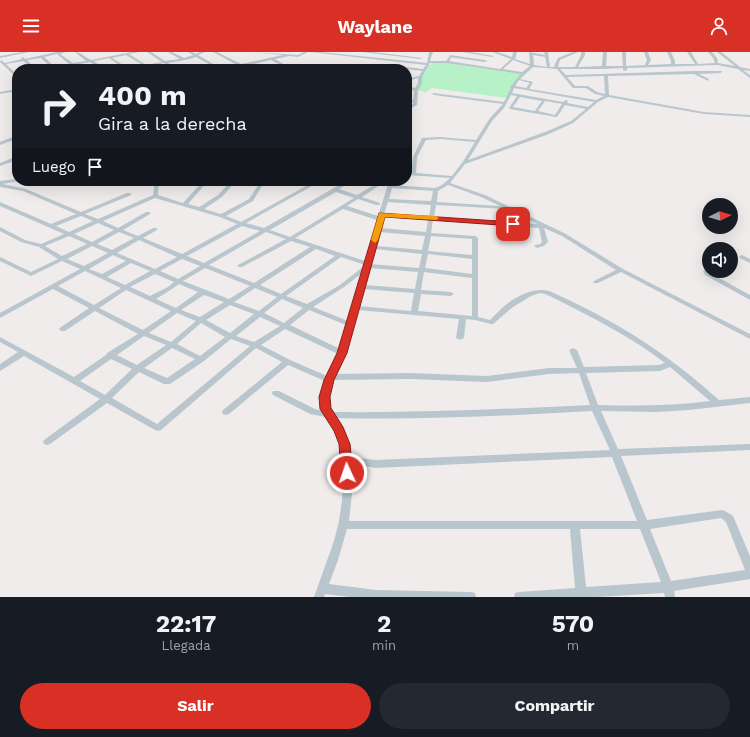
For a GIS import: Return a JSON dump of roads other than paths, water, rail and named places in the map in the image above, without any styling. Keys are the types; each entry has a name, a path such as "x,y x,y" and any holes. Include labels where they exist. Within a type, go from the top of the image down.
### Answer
{"street":[{"path":"12,72 3,64 0,58 27,52"},
{"path":"3,64 64,52"},
{"path":"77,52 94,64"},
{"path":"57,53 72,64 122,53 137,52"},
{"path":"148,52 166,64"},
{"path":"170,52 183,59"},
{"path":"190,52 211,64"},
{"path":"154,64 183,59 203,52"},
{"path":"215,52 236,64"},
{"path":"253,52 298,56 306,52"},
{"path":"312,52 396,61 429,63 447,62 523,73"},
{"path":"364,52 420,58"},
{"path":"383,64 396,61 404,52"},
{"path":"412,108 414,107 416,102 416,90 420,83 420,77 429,63 431,52"},
{"path":"464,52 494,54 532,66 549,68 604,68 717,64 750,70"},
{"path":"500,70 513,59 515,52"},
{"path":"557,68 556,66 560,59 565,54 576,52"},
{"path":"576,68 583,55 583,52"},
{"path":"604,68 605,52"},
{"path":"624,52 624,67 626,74"},
{"path":"646,52 649,60 646,66"},
{"path":"668,52 673,61 673,65"},
{"path":"689,52 697,64"},
{"path":"710,52 715,58 717,64"},
{"path":"719,52 750,76"},
{"path":"122,53 142,64"},
{"path":"532,66 531,53 546,54 549,68"},
{"path":"19,54 29,64"},
{"path":"447,62 450,54 484,61"},
{"path":"476,67 494,54"},
{"path":"248,64 289,55"},
{"path":"41,56 50,64"},
{"path":"105,57 118,64"},
{"path":"272,59 280,64"},
{"path":"251,60 260,64"},
{"path":"688,64 693,72 708,80"},
{"path":"405,186 436,190 440,189 458,172 490,120 505,103 512,87 523,73 532,66"},
{"path":"557,68 574,87 587,87 594,92 607,96 704,113 750,116"},
{"path":"412,69 425,70"},
{"path":"565,76 721,72"},
{"path":"606,75 607,96"},
{"path":"412,79 420,77"},
{"path":"518,79 532,83 527,89"},
{"path":"512,87 597,101"},
{"path":"412,89 416,90"},
{"path":"0,93 12,91"},
{"path":"434,94 505,103"},
{"path":"509,94 589,108"},
{"path":"519,96 511,108 556,116 570,96"},
{"path":"462,164 566,125 572,122 597,101 607,96"},
{"path":"536,112 544,100"},
{"path":"412,101 416,102"},
{"path":"452,177 413,175 415,157 424,139 440,138 478,141"},
{"path":"0,144 12,139"},
{"path":"0,158 9,161"},
{"path":"0,165 12,160"},
{"path":"0,184 12,181"},
{"path":"446,183 483,196 507,207 543,227 564,235 621,270 750,337"},
{"path":"0,184 24,190 204,266 350,324"},
{"path":"155,196 156,186"},
{"path":"184,205 201,186"},
{"path":"200,209 220,196 229,186"},
{"path":"222,216 251,200 261,186"},
{"path":"63,329 126,287 310,186"},
{"path":"150,299 264,230 342,186"},
{"path":"240,266 290,239 376,186"},
{"path":"390,186 382,217 342,353 330,378 325,397 326,409 340,430 344,444 347,500 344,525 335,555 321,592 376,596 471,597"},
{"path":"336,190 378,204"},
{"path":"414,313 436,190"},
{"path":"51,226 129,194"},
{"path":"41,246 99,222 155,196 222,216 242,224 364,263 368,266 474,276"},
{"path":"386,200 500,208 507,207"},
{"path":"0,204 156,270 203,292 258,313 342,353"},
{"path":"343,207 382,217 431,218 543,227"},
{"path":"499,223 500,208"},
{"path":"0,259 31,274 119,230 148,213"},
{"path":"537,246 542,245 545,242 543,227"},
{"path":"0,316 83,268 155,229"},
{"path":"378,230 475,238 475,318"},
{"path":"2,231 41,246 61,258 150,299 201,320 229,336 255,346 287,362 330,378 410,376 487,379 549,371 660,368 671,364"},
{"path":"48,442 106,399 138,368 172,345 201,320 315,247"},
{"path":"372,247 475,257"},
{"path":"110,355 167,382 201,359 258,313 340,255"},
{"path":"742,257 750,261"},
{"path":"102,277 131,260"},
{"path":"0,339 158,428 255,346 285,326 308,307 342,286 368,266"},
{"path":"596,282 621,270"},
{"path":"714,278 750,298"},
{"path":"52,286 96,307 142,333 201,359"},
{"path":"361,287 451,294"},
{"path":"74,382 110,355 203,292"},
{"path":"355,308 475,318 491,322 505,309 536,292 547,293 581,308 622,330 691,379 717,403"},
{"path":"460,338 463,317"},
{"path":"572,350 582,371 595,408 615,452 669,592"},
{"path":"0,368 24,352"},
{"path":"226,412 287,362"},
{"path":"276,393 313,412 330,415 394,416 595,408 657,409 750,400"},
{"path":"346,460 376,464 750,447"},
{"path":"344,525 644,525 722,514 730,519 750,569"},
{"path":"575,526 581,595"},
{"path":"519,597 669,592 750,574"}]}
